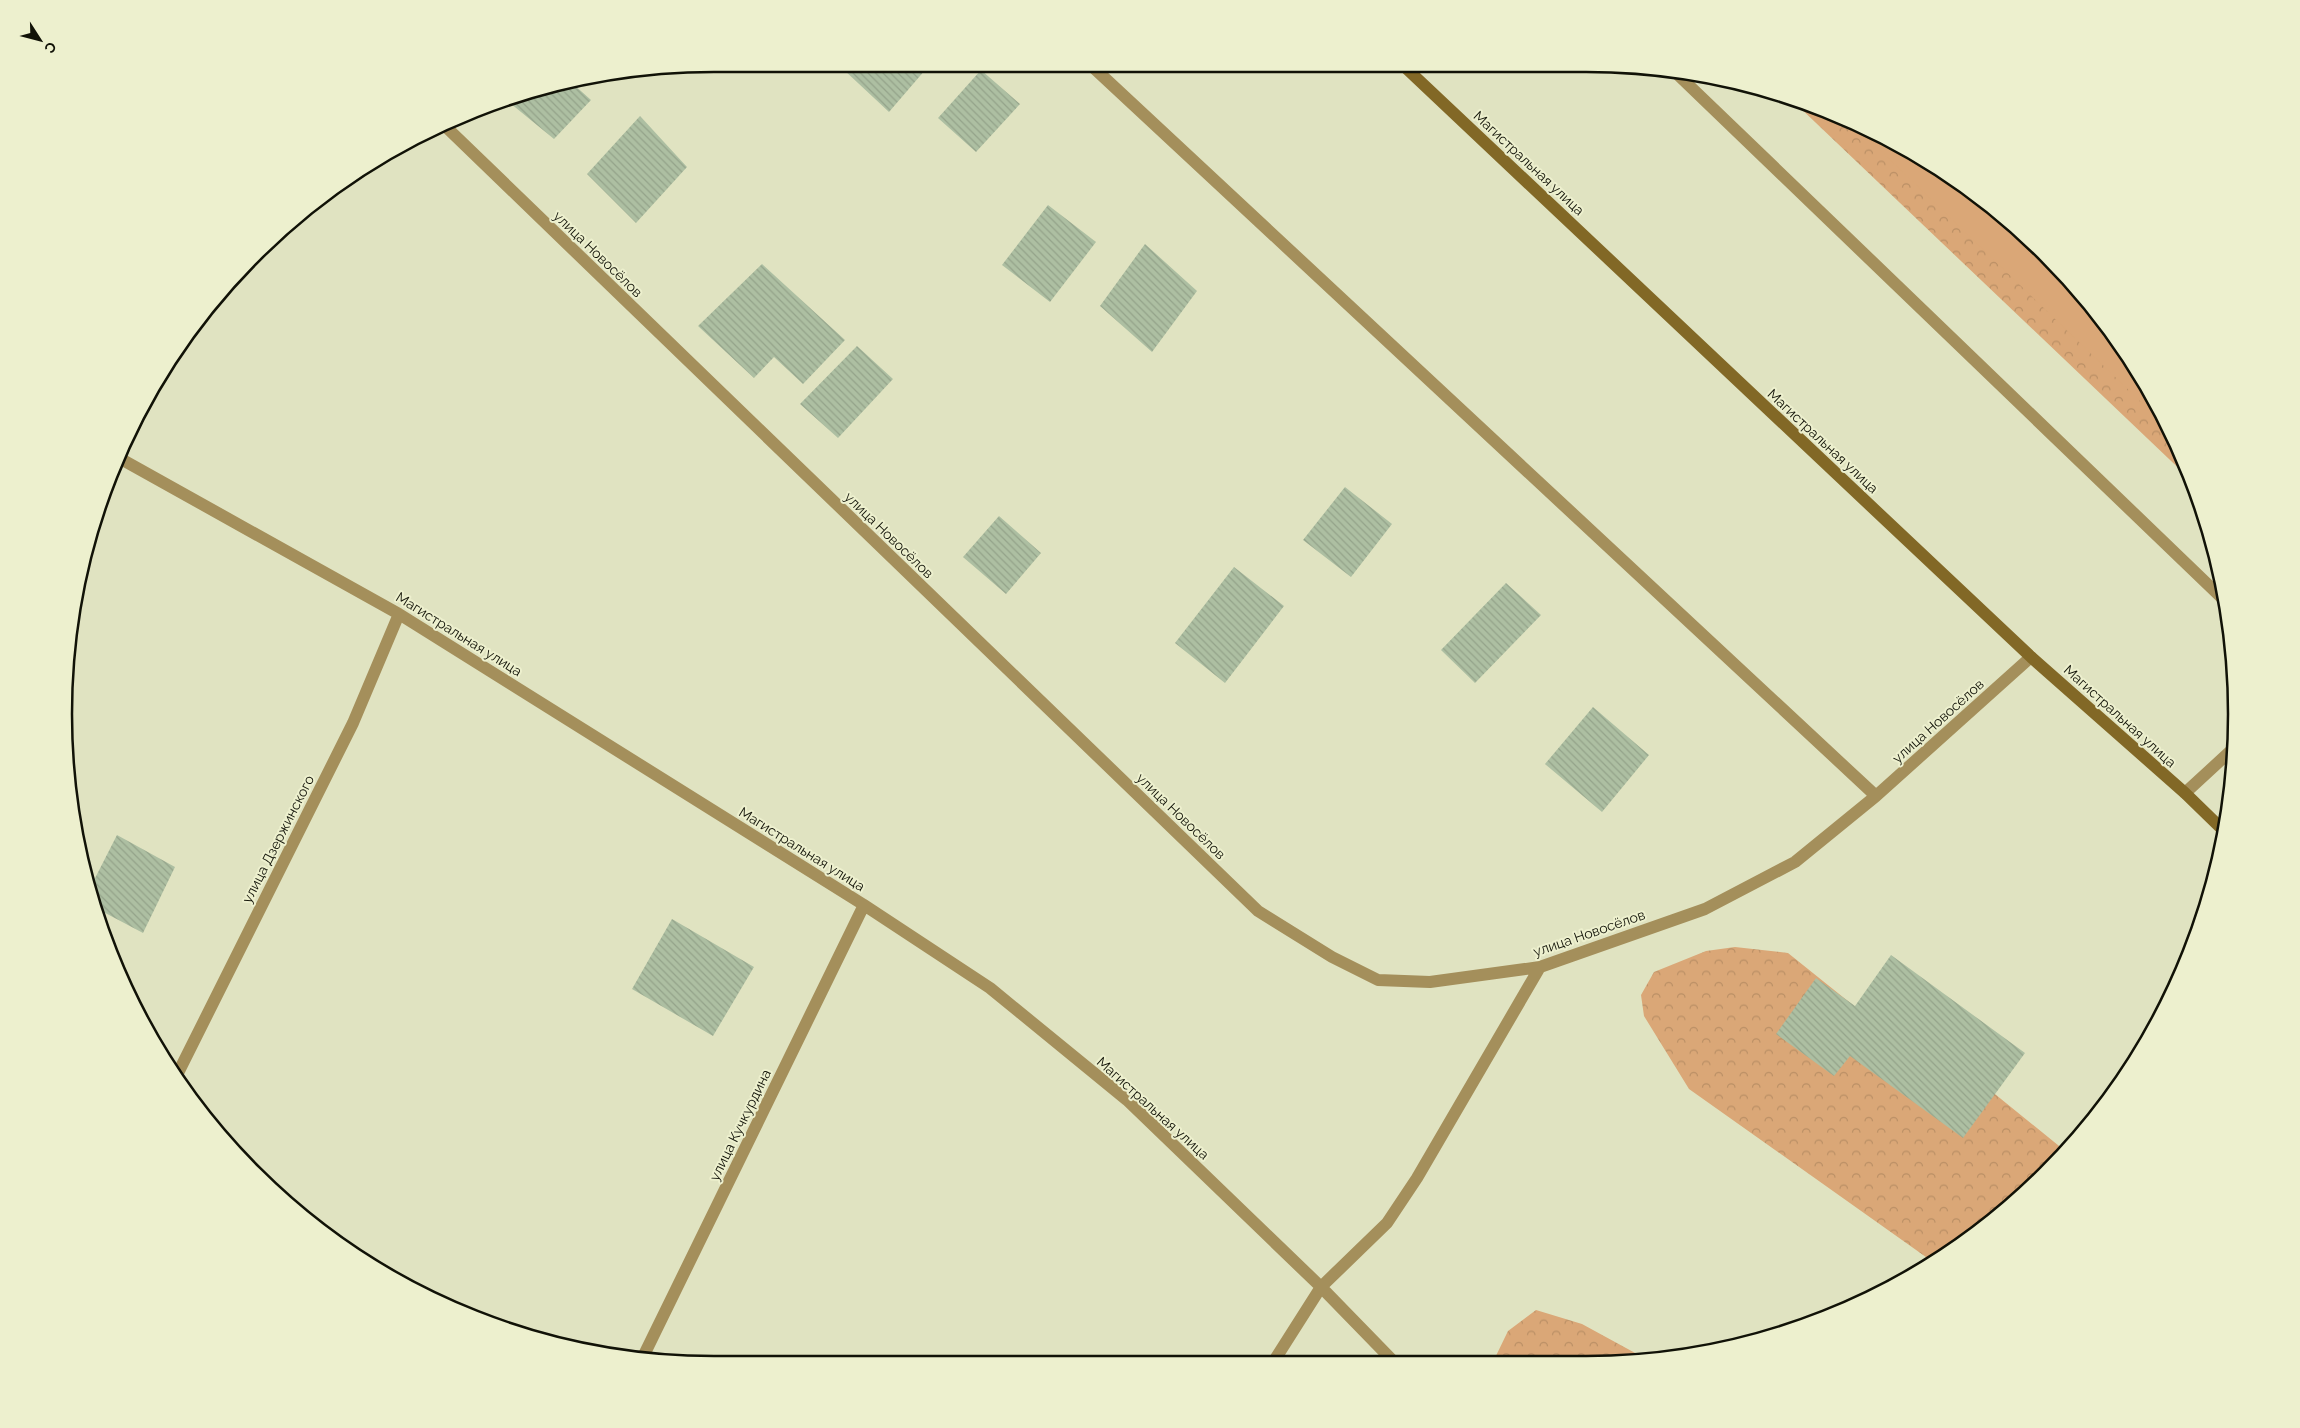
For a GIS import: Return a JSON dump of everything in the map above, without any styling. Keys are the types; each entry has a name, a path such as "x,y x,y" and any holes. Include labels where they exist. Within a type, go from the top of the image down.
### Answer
{"main road":[{"name":"Магистральная улица","path":"1410,72 2031,658 2217,825"}],"street":[{"path":"1098,72 1876,796"},
{"path":"1684,80 2215,592"},
{"name":"улица Новосёлов","path":"449,130 1258,911 1332,957 1378,980 1430,982 1540,967 1705,909 1795,862 1876,796 2031,658"},
{"name":"Магистральная улица","path":"124,462 399,614 864,905 990,988 1128,1100 1388,1356"},
{"name":"улица Дзержинского","path":"180,1069 353,724 399,614"},
{"path":"2184,793 2226,756"},
{"name":"улица Кучкурдина","path":"646,1351 864,905"},
{"path":"1277,1356 1320,1287 1388,1223 1417,1178 1540,967"}],"green space":[{"path":"1804,111 1831,121 1907,158 1977,205 2040,260 2095,323 2119,358 2142,393 2179,468"},
{"path":"1867,138 1907,158 1977,205 2040,260 2095,323 2142,393 2152,413"},
{"path":"1735,947 1788,953 1884,1030 1985,1086 2060,1146 2040,1168 1977,1223 1926,1257 1689,1089 1644,1016 1641,995 1654,972 1706,951"},
{"path":"1536,1310 1582,1324 1636,1353 1586,1356 1496,1356 1508,1331"}],"building":[{"path":"846,72 923,72 889,112"},
{"path":"979,72 983,72 1020,104 976,152 938,118"},
{"path":"577,88 591,100 554,139 513,105"},
{"path":"640,116 687,167 636,223 587,174"},
{"path":"1048,205 1096,242 1050,302 1002,265"},
{"path":"1145,244 1197,291 1152,352 1100,306"},
{"path":"762,264 845,340 803,384 774,357 754,378 698,326"},
{"path":"857,346 893,379 838,438 800,404"},
{"path":"1345,487 1392,524 1351,577 1303,540"},
{"path":"999,516 1041,553 1006,594 963,557"},
{"path":"1234,567 1284,606 1225,683 1175,643"},
{"path":"1506,583 1541,615 1475,683 1441,650"},
{"path":"1593,707 1649,755 1602,812 1545,764"},
{"path":"117,835 175,867 143,933 105,913 94,880"},
{"path":"672,919 754,967 713,1036 632,989"},
{"path":"1891,955 2025,1053 1963,1138 1850,1056 1834,1076 1776,1034 1816,978 1855,1006"}]}
